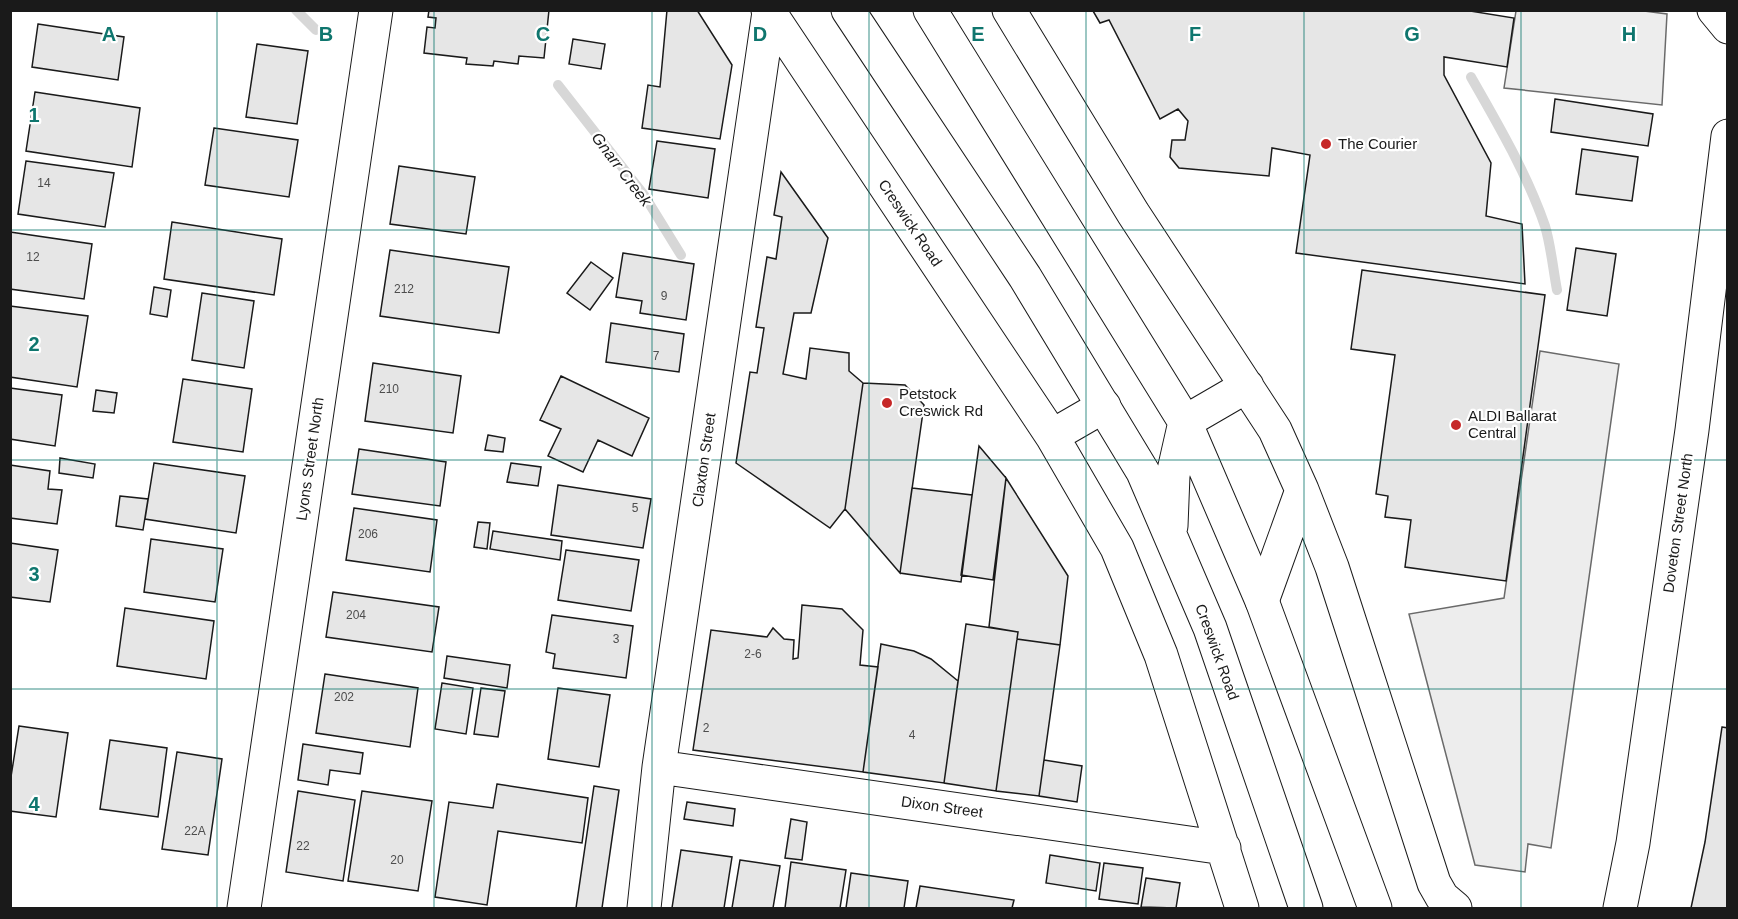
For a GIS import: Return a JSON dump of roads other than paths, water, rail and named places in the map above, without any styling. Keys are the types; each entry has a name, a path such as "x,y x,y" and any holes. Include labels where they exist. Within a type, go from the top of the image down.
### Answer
{"main road":[{"name":"Lyons Street North","path":"244,909 376,10"},
{"name":"Creswick Road","path":"848,10 1025,277 1143,472 1210,628 1306,909"},
{"path":"930,10 1185,422 1262,601 1375,909"},
{"path":"1009,10 1133,213 1275,430 1302,490 1332,567 1430,872 1442,897 1455,909"},
{"path":"1714,10 1728,27"},
{"name":"Creswick Road","path":"768,11 1052,435 1117,548 1148,621 1224,848 1242,909"},
{"name":"Claxton Street","path":"644,909 659,767 768,11"},
{"name":"Doveton Street North","path":"1620,909 1633,843 1692,430 1728,136"},
{"path":"1171,534 1173,475 1185,422 1247,386"},
{"path":"1052,435 1104,406"},
{"path":"1262,601 1302,490"},
{"name":"Dixon Street","path":"659,767 1224,848"}],"waterway":[{"name":"Gnarr Creek","path":"296,10 316,30"},
{"path":"1471,77 1530,187 1545,226 1557,290"},
{"name":"Gnarr Creek","path":"558,85 644,195 681,255"}],"place":[{"name":"The Courier","path":"1326,144"},
{"name":"Petstock Creswick Rd","path":"887,403"},
{"name":"ALDI Ballarat Central","path":"1456,425"}]}
